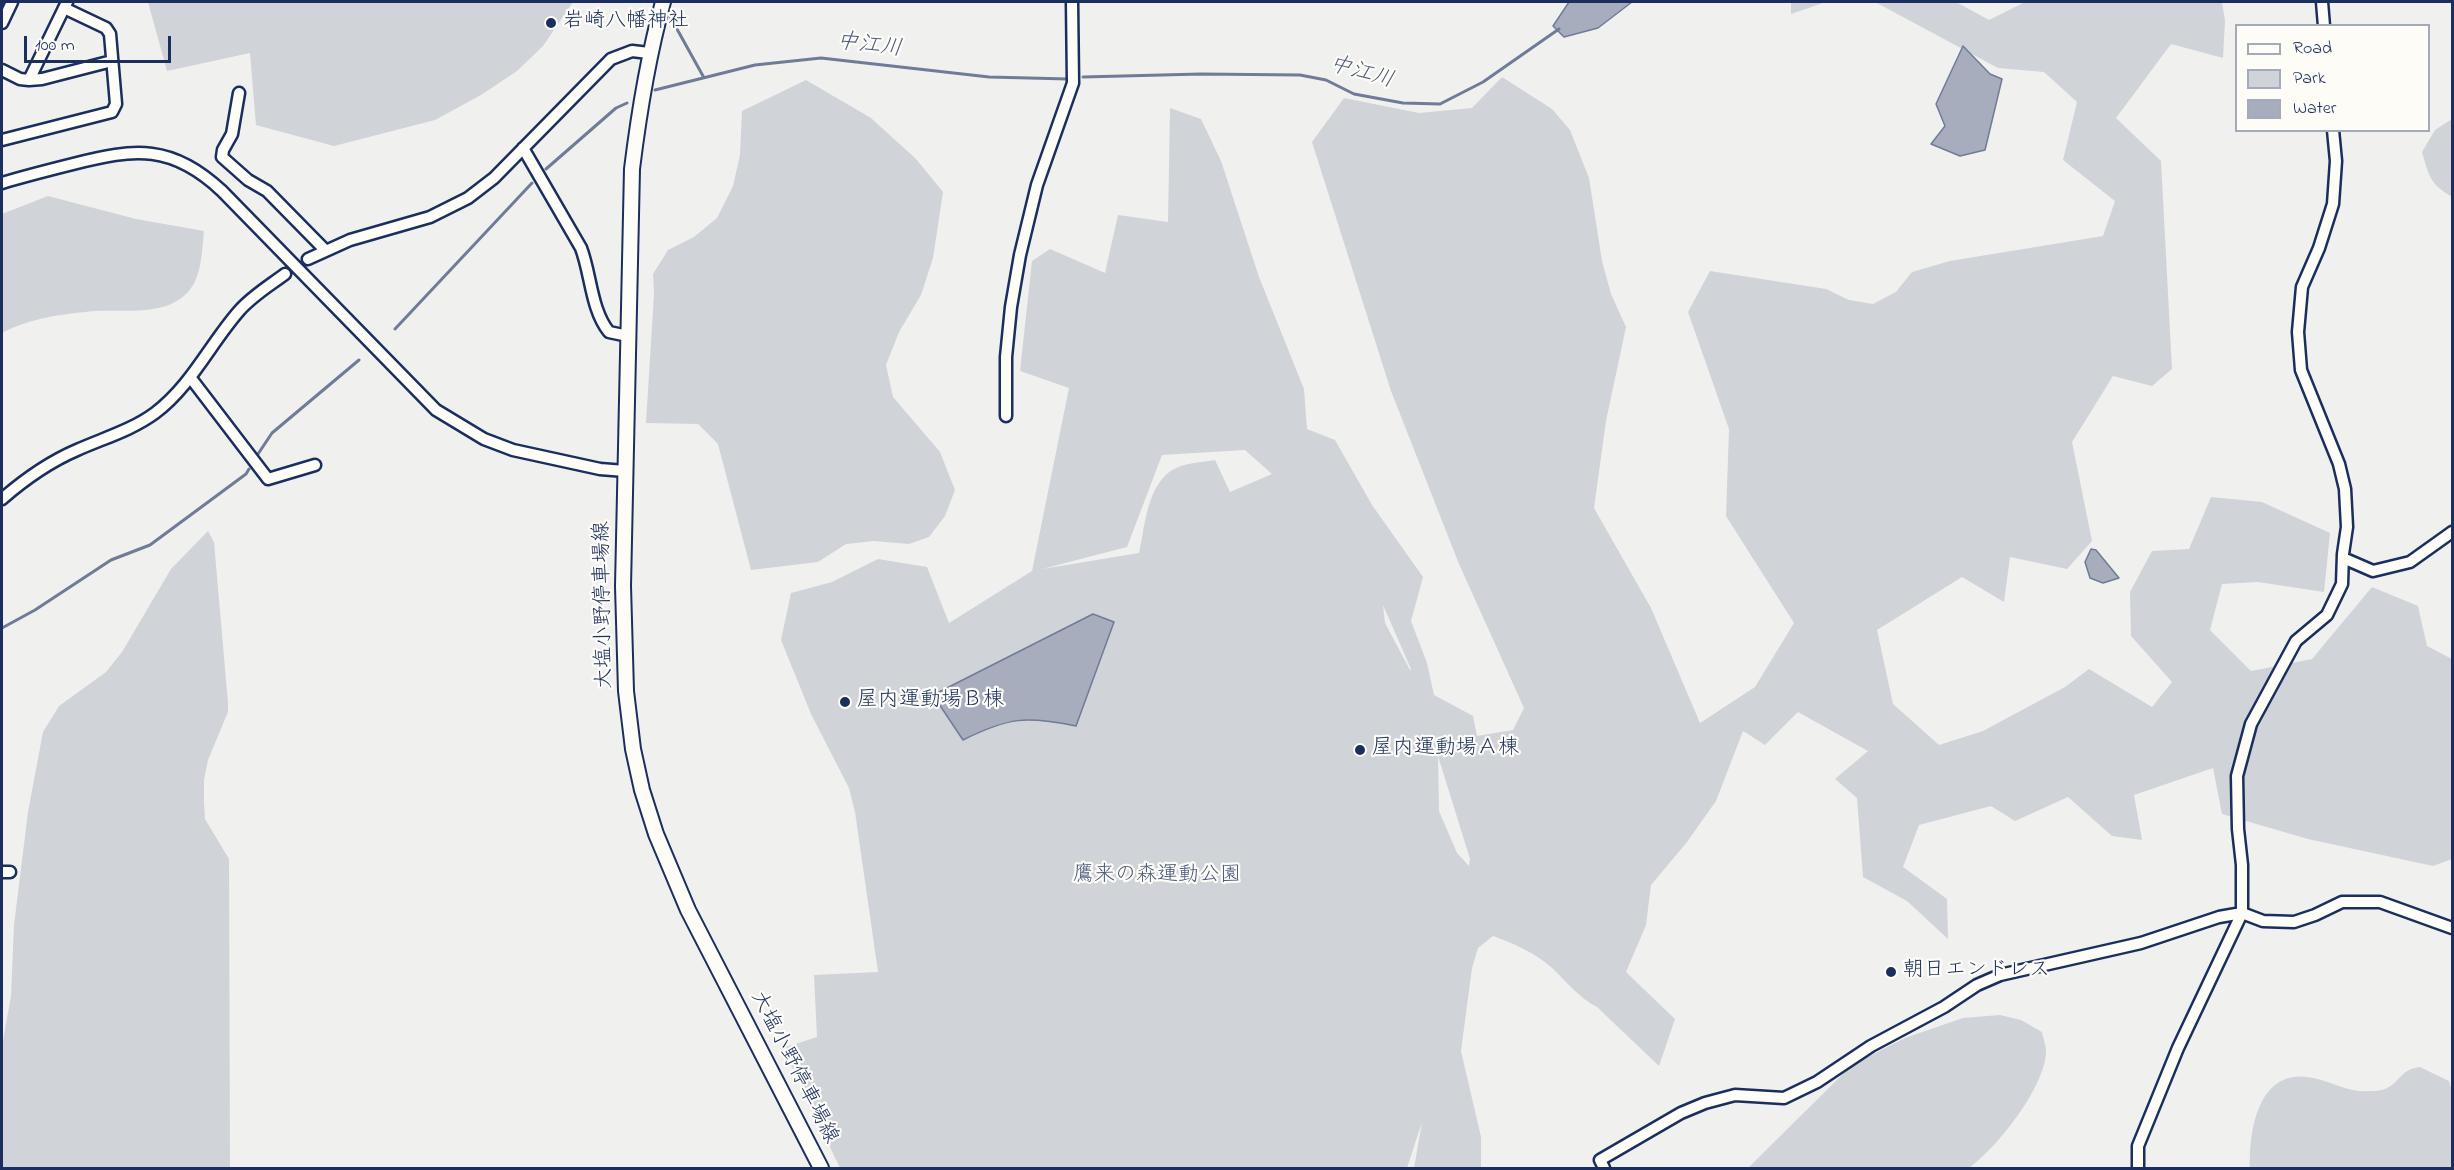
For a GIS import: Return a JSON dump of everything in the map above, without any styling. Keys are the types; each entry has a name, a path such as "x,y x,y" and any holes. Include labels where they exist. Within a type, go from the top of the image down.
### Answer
{"main road":[{"name":"大塩小野停車場線","path":"663,2 649,53 632,169 623,586 626,691 633,748 642,790 656,834 688,910 820,1168"}],"street":[{"path":"2,23 12,2"},
{"path":"1006,417 1006,357 1020,255 1037,185 1073,83 1072,2"},
{"path":"2322,2 2324,24"},
{"path":"2,140 112,112 116,104 110,34 106,28 66,5 29,80"},
{"path":"308,259 350,240 450,209 494,178 610,59 632,51 649,53"},
{"path":"2,70 20,79 42,79 112,61"},
{"path":"239,93 232,134 223,150 222,157 248,180 267,191 325,250"},
{"path":"2138,1168 2138,1146 2178,1048 2242,913 2237,776 2251,724 2296,641 2327,615 2342,584 2347,527 2345,489 2339,464 2301,370 2298,332 2302,287 2319,248 2333,204 2336,160 2333,132"},
{"path":"523,148 581,248 588,266 602,324 609,332 628,336"},
{"path":"2,183 122,153 163,155 183,163 204,174 222,191 436,410 484,439 513,450 600,469 625,471"},
{"path":"2,499 24,480 50,463 113,436 156,412 190,377 239,311 285,274"},
{"path":"190,377 268,479 315,465"},
{"path":"2343,558 2373,571 2401,565 2410,562 2452,531"},
{"path":"1604,1168 1600,1160 1681,1113 1735,1095 1784,1098 1817,1082 1871,1046 1944,1007 1977,985 2000,975 2141,943 2200,922 2242,913 2263,921 2294,922 2342,902 2380,902 2452,928"}],"green space":[{"path":"148,2 573,2 543,46 517,71 481,95 435,120 334,146 256,125 250,53 167,71"},
{"path":"1791,2 1826,2 1791,14"},
{"name":"鷹来の森運動公園","path":"1875,2 1956,2 1989,20 2025,2 2222,2 2225,21 2223,58 2171,44 2116,118 2161,161 2172,369 2152,386 2113,376 2072,442 2092,541 2067,569 2010,557 2004,602 1962,577 1877,630 1893,704 1939,745 1983,731 2065,687 2089,669 2152,707 2172,682 2131,636 2130,592 2152,551 2189,549 2211,497 2262,502 2330,533 2324,592 2258,582 2222,584 2210,630 2251,671 2312,659 2372,587 2418,606 2427,646 2452,659 2452,859 2433,866 2308,839 2222,814 2213,768 2134,795 2142,840 2112,836 2068,797 2015,821 1991,806 1919,825 1903,867 1947,899 1948,939 1907,901 1863,877 1857,798 1835,779 1868,751 1798,712 1765,745 1743,731 1716,801 1687,842 1651,885 1646,925 1626,972 1675,1019 1659,1066 1597,1007 1578,994 1538,957 1493,936 1478,948 1472,968 1461,1051 1481,1137 1481,1168 1414,1168 1422,1122 1407,1168 840,1168 783,1048 817,1037 814,975 878,972 855,812 849,788 811,714 781,640 791,593 832,582 878,559 927,567 949,623 1032,571 1069,388 1020,371 1032,261 1050,249 1105,273 1118,215 1168,222 1170,108 1201,119 1221,161 1259,277 1304,389 1307,429 1335,440 1372,505 1423,577 1411,621 1427,663 1434,695 1473,716 1477,736 1513,730 1524,708 1459,564 1391,391 1312,142 1344,98 1419,113 1472,108 1502,77 1552,109 1570,130 1589,178 1602,261 1611,294 1626,327 1606,421 1594,508 1651,608 1700,723 1755,687 1794,623 1726,516 1729,429 1688,312 1710,271 1826,289 1849,300 1873,304 1896,292 1912,272 1950,261 2103,236 2115,201 2063,160 2077,102 2044,72 1998,68","holes":["1245,450 1272,474 1230,492 1215,460 1178,467 1165,476 1153,495 1139,553 1042,569 1127,547 1162,455","1383,605 1410,670 1385,623","1438,756 1470,859 1469,866 1457,853 1439,811"]},
{"path":"806,80 871,118 916,159 943,192 933,258 921,295 899,332 886,365 893,397 940,452 955,490 945,516 929,537 909,544 874,541 846,544 818,562 751,570 718,444 698,424 646,423 654,294 653,274 668,250 694,237 717,218 733,186 740,155 742,111"},
{"path":"2452,119 2452,197 2431,179 2422,152 2435,130"},
{"path":"48,196 136,219 204,231 200,263 193,286 179,300 156,308 59,315 35,320 2,333 2,214"},
{"path":"208,531 214,542 228,703 228,712 208,760 204,780 204,802 205,819 229,859 230,1168 2,1168 2,1046 11,996 14,925 28,812 43,732 59,706 106,672 122,652 171,569"},
{"path":"2000,1015 2021,1020 2042,1032 2046,1046 2044,1065 2038,1081 2018,1115 1993,1146 1969,1168 1748,1168 1852,1065 1905,1038 1963,1018"},
{"path":"2420,1067 2449,1081 2452,1091 2452,1168 2250,1168 2254,1122 2259,1107 2277,1084 2290,1078 2307,1077 2353,1090 2378,1091 2392,1085 2409,1070"}],"water":[{"path":"1569,2 1632,2 1598,28 1564,37 1553,26"},
{"path":"1963,46 1990,74 2002,79 1985,150 1960,156 1931,144 1945,126 1936,104"},
{"path":"2091,549 2096,550 2119,578 2103,583 2090,578 2085,562"},
{"path":"1093,614 1114,622 1076,726 1044,721 1018,721 993,727 963,740 933,695"}],"waterway":[{"path":"667,11 703,76"},
{"name":"中江川","path":"1083,77 1201,74 1300,75 1326,80 1354,94 1403,103 1440,104 1483,82 1559,29"},
{"name":"中江川","path":"655,90 755,65 821,58 989,77 1068,79"},
{"path":"546,169 616,108 627,103"},
{"path":"395,329 532,183"},
{"path":"258,454 272,433 359,360"},
{"path":"2,628 35,610 111,560 150,545 246,474 249,469"}],"place":[{"name":"岩崎八幡神社","path":"551,23"},
{"name":"屋内運動場Ｂ棟","path":"845,702"},
{"name":"屋内運動場Ａ棟","path":"1360,750"},
{"name":"朝日エンドレス","path":"1891,972"}]}
